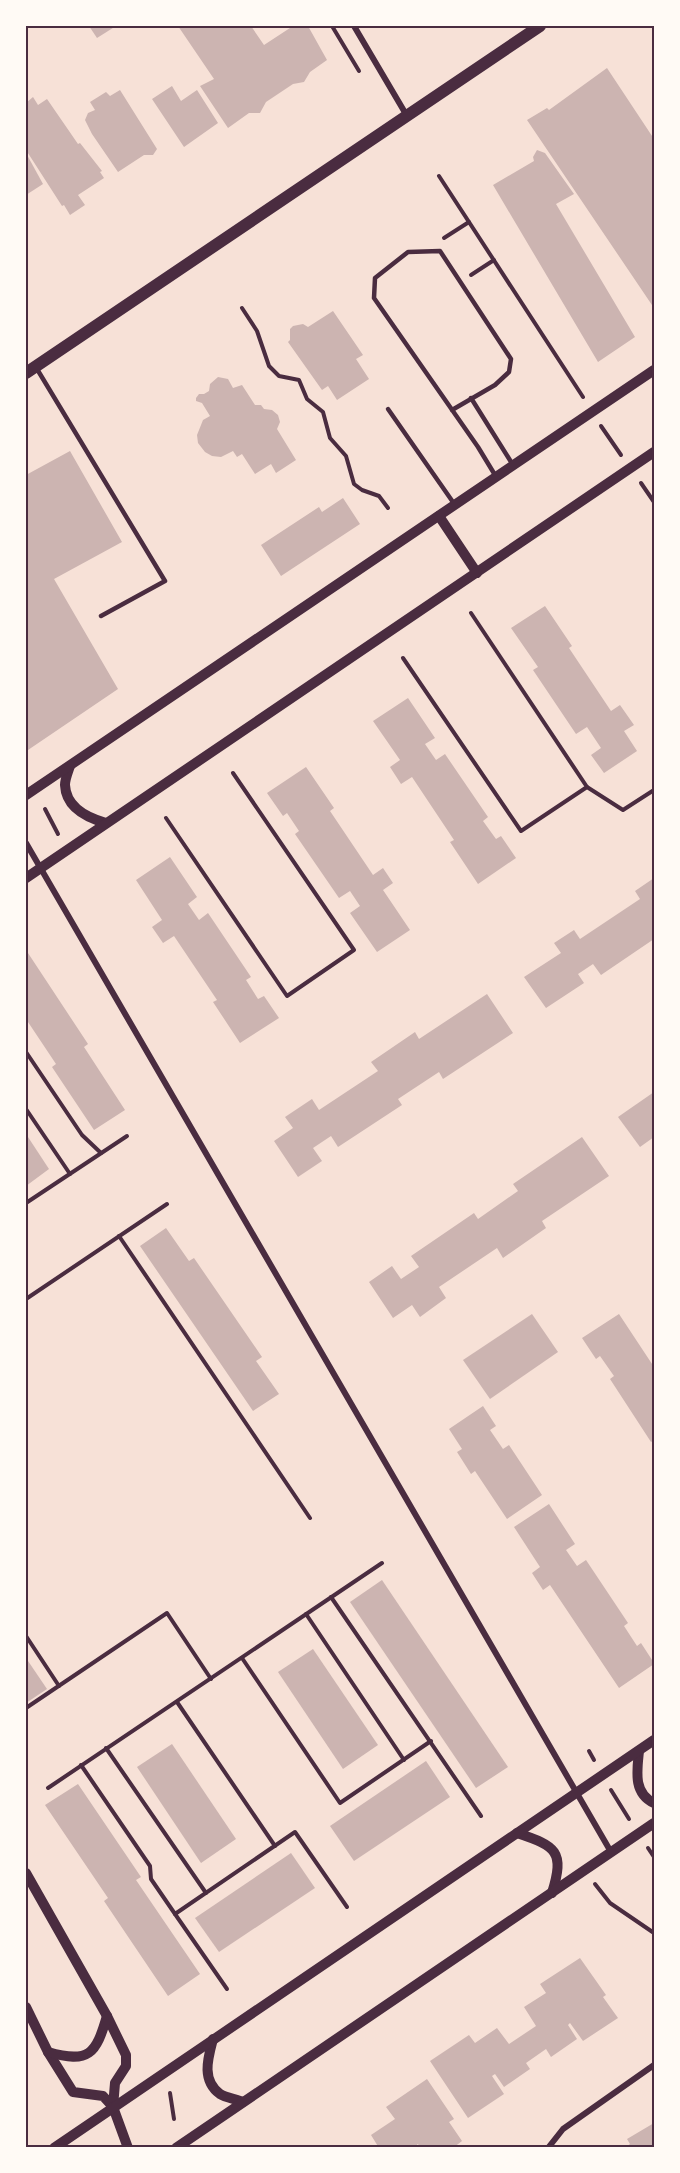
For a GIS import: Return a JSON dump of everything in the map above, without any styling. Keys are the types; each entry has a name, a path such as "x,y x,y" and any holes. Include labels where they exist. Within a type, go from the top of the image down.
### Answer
{"main road":[{"path":"31,370 540,26"}],"street":[{"path":"354,26 407,116"},
{"path":"26,795 654,370"},
{"path":"26,878 654,452"},
{"path":"439,516 477,573"},
{"path":"70,766 65,785 70,802 86,817 106,823"},
{"path":"26,843 611,1852"},
{"path":"54,2148 654,1740"},
{"path":"639,1751 637,1773 640,1791 654,1803"},
{"path":"176,2148 654,1823"},
{"path":"518,1833 547,1845 558,1857 559,1872 552,1893"},
{"path":"26,1873 107,2016 128,2060 115,2083 113,2107"},
{"path":"26,2007 48,2052 73,2092 103,2096 113,2107 128,2148"},
{"path":"48,2052 76,2058 88,2054 98,2045 107,2016"},
{"path":"213,2039 207,2064 208,2079 220,2094 243,2102"},
{"path":"548,2148 563,2129 654,2065"}],"lane":[{"path":"452,410 495,385 508,372 511,359 440,251 408,252 375,278 374,298 497,478"},
{"path":"31,370 165,581 101,616"},
{"path":"471,398 513,465"},
{"path":"388,409 455,505"}],"path":[{"path":"332,26 359,71"},
{"path":"439,176 573,382"},
{"path":"432,252 443,238 469,222"},
{"path":"461,282 494,260"},
{"path":"242,308 257,331 269,366 279,376 299,380 307,399 321,409 330,438 346,456 354,484 362,490 379,496 388,508"},
{"path":"604,431 617,450"},
{"path":"644,486 654,502"},
{"path":"471,613 587,787 623,810 654,790"},
{"path":"403,658 521,831 587,787"},
{"path":"166,818 287,996 354,950 233,773"},
{"path":"45,808 58,834"},
{"path":"26,1052 82,1135 101,1153"},
{"path":"26,1109 70,1174"},
{"path":"26,1203 126,1136"},
{"path":"26,1299 167,1204"},
{"path":"119,1236 310,1518"},
{"path":"48,1788 382,1563"},
{"path":"331,1597 481,1816"},
{"path":"26,1708 167,1613 211,1679"},
{"path":"306,1614 404,1760"},
{"path":"26,1636 59,1686"},
{"path":"242,1658 340,1803 431,1741"},
{"path":"177,1702 275,1846"},
{"path":"106,1748 206,1893"},
{"path":"81,1765 150,1866 151,1879 226,1989"},
{"path":"613,1792 627,1814"},
{"path":"176,1914 295,1832 347,1907"},
{"path":"649,1850 654,1857"},
{"path":"596,1886 610,1903 654,1933"},
{"path":"170,2093 174,2119"}],"building":[{"path":"89,26 116,26 97,38"},
{"path":"178,26 251,26 264,45 293,26 308,26 327,60 310,72 304,82 293,84 266,102 260,113 249,113 228,128 200,86 214,79"},
{"path":"607,68 654,139 654,308 527,120 547,108 549,110"},
{"path":"172,86 181,101 197,90 218,123 184,147 152,99"},
{"path":"120,90 157,149 153,155 144,155 118,172 85,120 88,113 95,110 90,102 106,92 110,96"},
{"path":"33,97 38,105 47,99 78,144 80,143 102,171 100,172 104,178 78,195 85,205 70,215 26,150 26,103"},
{"path":"537,150 545,153 574,194 556,204 635,337 598,362 493,185 534,161 533,157"},
{"path":"26,153 43,184 26,195"},
{"path":"333,311 363,355 356,359 369,379 337,400 328,386 322,390 288,342 290,329 293,326 303,324 308,327"},
{"path":"218,377 228,379 233,388 242,385 255,405 261,405 264,409 272,410 278,415 280,422 277,429 296,460 276,473 271,464 255,474 242,454 237,457 233,451 221,457 205,452 198,443 197,435 203,420 210,416 202,403 196,401 196,398 199,394 209,391 210,384"},
{"path":"70,451 122,542 54,579 118,689 28,750 26,745 26,475"},
{"path":"343,498 360,524 281,576 261,545 319,507 322,512"},
{"path":"545,606 572,646 569,648 611,711 620,705 634,725 624,731 637,751 604,773 591,755 601,748 587,727 576,734 533,670 538,667 511,628"},
{"path":"408,698 435,738 425,744 436,760 445,754 488,817 483,821 496,839 501,836 516,858 478,884 450,842 454,840 412,777 401,784 390,767 400,760 373,721"},
{"path":"306,767 334,808 330,811 373,875 383,868 393,883 383,890 410,930 377,952 350,913 360,906 350,891 339,898 295,834 299,831 287,813 283,816 267,793"},
{"path":"170,857 197,897 188,904 199,920 208,913 251,977 246,980 258,999 264,996 279,1018 240,1043 213,1002 217,1000 174,936 163,943 152,927 162,920 136,880"},
{"path":"654,878 654,939 601,975 593,964 578,974 584,983 546,1008 524,977 561,953 554,943 574,930 580,939 640,899 635,891"},
{"path":"26,950 88,1044 84,1047 125,1110 94,1130 52,1067 56,1064 26,1019"},
{"path":"487,994 513,1033 443,1079 439,1072 398,1099 402,1105 338,1147 331,1136 313,1148 322,1161 298,1177 274,1141 293,1128 285,1117 312,1099 319,1110 378,1071 371,1062 415,1032 419,1039"},
{"path":"654,1092 654,1137 640,1147 618,1117"},
{"path":"26,1134 49,1169 26,1186"},
{"path":"582,1137 609,1176 542,1221 546,1228 503,1258 497,1248 439,1287 446,1298 420,1317 412,1305 393,1318 369,1282 392,1266 401,1279 419,1267 411,1256 474,1213 478,1219 518,1191 513,1184"},
{"path":"166,1228 189,1261 194,1258 262,1357 256,1361 279,1394 253,1411 140,1246"},
{"path":"532,1314 558,1352 490,1399 463,1360"},
{"path":"619,1314 654,1367 654,1440 651,1442 610,1379 614,1376 600,1356 596,1359 582,1338"},
{"path":"483,1406 496,1426 490,1430 503,1449 509,1445 542,1495 507,1519 475,1471 471,1474 457,1452 462,1449 449,1429"},
{"path":"549,1504 575,1544 566,1550 577,1566 586,1560 628,1623 624,1626 637,1646 641,1643 654,1663 619,1688 550,1585 543,1590 532,1573 540,1567 514,1527"},
{"path":"382,1580 508,1767 476,1788 350,1602"},
{"path":"313,1649 378,1745 343,1769 278,1672"},
{"path":"26,1658 47,1689 26,1703"},
{"path":"172,1744 236,1839 201,1863 137,1767"},
{"path":"426,1761 450,1797 354,1861 330,1826"},
{"path":"78,1784 141,1877 136,1880 200,1974 168,1996 104,1901 108,1898 45,1805"},
{"path":"291,1853 315,1888 219,1952 195,1918"},
{"path":"580,1958 606,1995 603,1997 618,2018 583,2041 570,2023 568,2025 577,2039 551,2057 546,2049 526,2063 530,2069 504,2087 495,2074 492,2076 504,2094 468,2118 430,2061 469,2035 475,2043 497,2028 509,2044 536,2026 524,2007 546,1993 540,1984"},
{"path":"427,2079 454,2119 449,2122 462,2141 453,2148 420,2148 418,2144 413,2148 379,2148 371,2135 395,2119 386,2107"},
{"path":"654,2123 654,2148 625,2148 630,2144 627,2139"}]}
